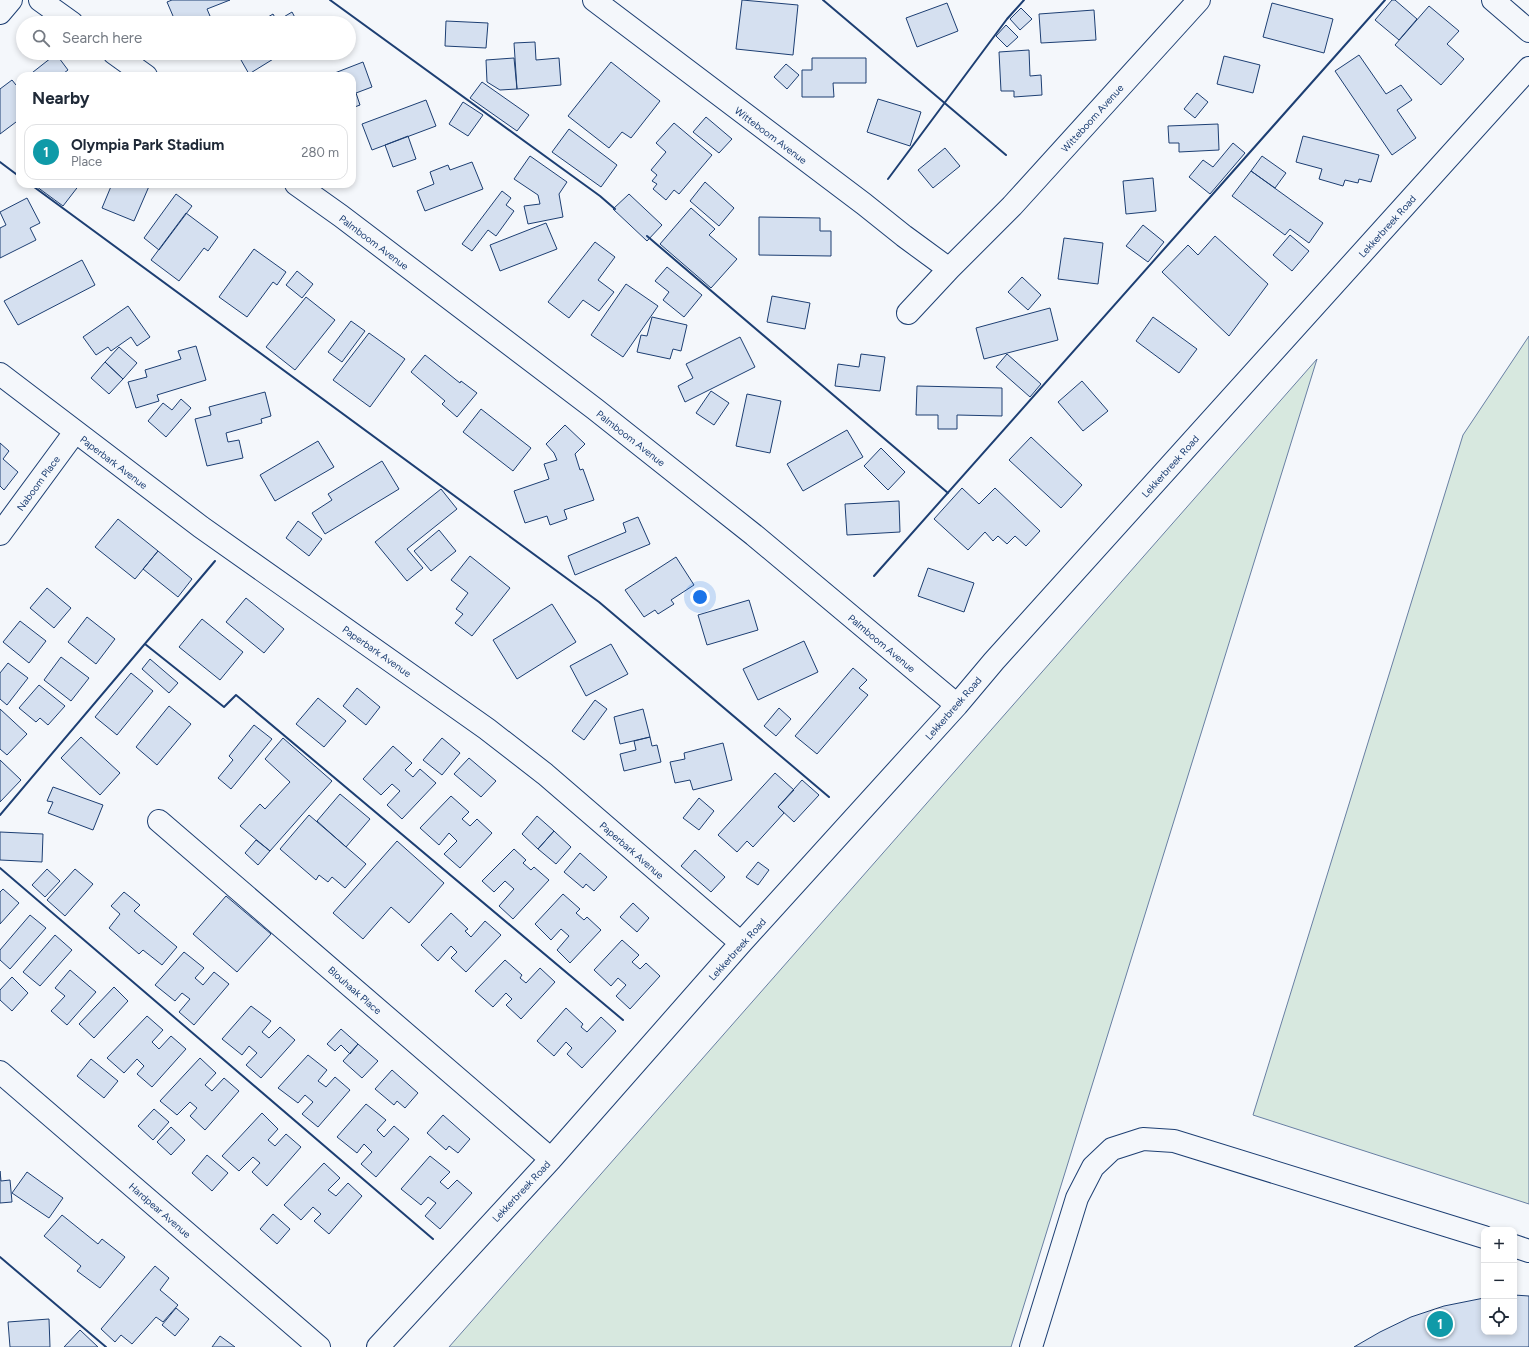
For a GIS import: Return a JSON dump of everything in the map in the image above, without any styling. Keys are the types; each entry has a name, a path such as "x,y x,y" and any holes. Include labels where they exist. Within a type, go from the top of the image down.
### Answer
{"street":[{"path":"0,13 11,0"},
{"path":"40,0 62,16"},
{"name":"Witteboom Avenue","path":"594,0 949,269"},
{"name":"Witteboom Avenue","path":"908,313 949,269 1012,206 1199,0"},
{"path":"1493,0 1529,30"},
{"path":"124,60 140,72"},
{"name":"Lekkerbreek Road","path":"378,1347 551,1159 742,943 957,705 994,660 1529,68"},
{"name":"Palmboom Avenue","path":"302,188 594,409 754,535 957,705"},
{"name":"Paperbark Avenue","path":"0,374 201,527 487,729 545,774 742,943"},
{"name":"Naboom Place","path":"0,534 75,432"},
{"name":"Blouhaak Place","path":"159,821 551,1159"},
{"name":"Hardpear Avenue","path":"0,1072 319,1347"},
{"path":"1031,1347 1077,1198 1092,1167 1112,1149 1143,1139 1174,1141 1481,1236"},
{"path":"1517,1247 1529,1251"}],"shaded area":[{"path":"1529,336 1529,1204 1253,1115 1463,435"},
{"path":"1317,359 1011,1347 449,1347"}],"building":[{"path":"172,0 230,0 207,9 210,16 173,16 167,2"},
{"path":"742,0 798,5 793,55 736,49"},
{"path":"1392,0 1395,0 1417,19 1399,40 1375,20"},
{"path":"947,3 958,31 917,47 906,18"},
{"path":"1272,3 1333,19 1324,53 1263,37"},
{"path":"1429,6 1459,31 1447,44 1464,59 1441,85 1395,45"},
{"path":"1021,8 1032,19 1020,30 1010,19"},
{"path":"1094,10 1096,40 1041,43 1039,14"},
{"path":"292,12 294,16 285,16"},
{"path":"446,21 488,23 486,48 445,46"},
{"path":"1006,25 1018,37 1007,47 996,36"},
{"path":"535,42 536,60 559,58 561,85 517,89 514,43"},
{"path":"1029,50 1030,76 1041,75 1042,95 1014,97 1014,91 1001,91 999,52"},
{"path":"1359,55 1386,94 1401,85 1412,100 1397,110 1416,138 1392,155 1335,71"},
{"path":"1224,56 1260,65 1253,93 1217,84"},
{"path":"514,58 517,89 500,90 487,82 486,60"},
{"path":"812,58 866,58 866,83 833,83 834,97 802,97 802,70 812,70"},
{"path":"48,60 60,60 68,70 65,72 33,72"},
{"path":"241,60 272,60 252,72 248,72"},
{"path":"363,62 372,87 356,93 356,72 337,72"},
{"path":"611,62 660,101 631,138 622,132 609,148 568,116"},
{"path":"786,64 799,75 787,89 774,77"},
{"path":"12,80 16,85 16,122 0,134 0,89"},
{"path":"482,82 529,115 517,131 470,98"},
{"path":"356,93 360,105 356,106"},
{"path":"1197,93 1208,102 1195,118 1184,109"},
{"path":"878,99 921,112 910,146 867,132"},
{"path":"426,100 436,126 372,150 362,124"},
{"path":"463,102 483,115 468,136 449,124"},
{"path":"706,117 732,139 719,153 693,132"},
{"path":"674,123 712,155 679,194 674,190 666,200 653,189 657,184 652,181 657,175 651,170 666,152 656,143"},
{"path":"1218,124 1219,150 1179,152 1179,143 1169,143 1168,126"},
{"path":"569,129 617,165 601,187 552,152"},
{"path":"408,136 416,159 393,167 385,145"},
{"path":"1303,136 1379,155 1371,182 1359,179 1358,183 1345,180 1343,186 1319,179 1322,169 1296,162"},
{"path":"1233,143 1245,153 1210,194 1189,177 1203,160 1213,167"},
{"path":"945,148 960,166 933,188 918,170"},
{"path":"530,156 567,182 559,194 563,217 528,224 524,206 540,204 538,195 514,179"},
{"path":"1262,156 1286,173 1275,188 1251,171"},
{"path":"472,162 483,189 425,211 417,191 434,184 430,172 448,165 450,170"},
{"path":"1251,171 1323,223 1309,243 1290,229 1285,235 1232,196"},
{"path":"1153,178 1156,211 1126,214 1123,181"},
{"path":"705,182 734,208 719,226 690,201"},
{"path":"38,188 77,188 63,206"},
{"path":"110,188 148,188 134,221 102,208"},
{"path":"502,191 511,198 506,205 514,211 496,236 488,230 472,251 462,244"},
{"path":"176,194 192,206 159,250 144,238"},
{"path":"629,194 662,225 647,241 613,209"},
{"path":"27,198 40,223 30,228 36,240 0,258 0,228 6,225 0,212"},
{"path":"691,208 715,229 709,235 737,259 711,288 660,244"},
{"path":"186,213 218,237 208,251 204,248 179,281 151,260"},
{"path":"759,217 820,218 820,231 831,231 831,256 759,255"},
{"path":"546,223 557,249 500,271 490,245"},
{"path":"1143,225 1164,242 1148,262 1126,246"},
{"path":"1290,235 1309,251 1292,271 1273,255"},
{"path":"1215,236 1268,284 1229,336 1162,272 1188,245 1198,255"},
{"path":"1064,238 1103,243 1098,284 1058,279"},
{"path":"595,242 615,257 598,280 614,292 599,311 583,300 569,318 548,302"},
{"path":"254,249 286,272 277,285 273,282 247,317 219,297"},
{"path":"82,260 95,285 18,325 4,301"},
{"path":"667,267 702,295 684,317 663,300 669,292 655,281"},
{"path":"297,271 313,284 302,298 286,285"},
{"path":"1022,277 1041,295 1028,310 1008,292"},
{"path":"626,284 658,306 623,357 591,335"},
{"path":"772,296 810,303 805,329 767,322"},
{"path":"306,297 335,320 295,370 266,347"},
{"path":"128,306 150,337 137,346 131,337 111,351 108,347 96,355 83,337"},
{"path":"1050,308 1058,340 984,359 976,328"},
{"path":"652,317 687,325 681,351 673,349 670,359 637,352 641,335 647,336"},
{"path":"1153,317 1197,349 1179,373 1136,341"},
{"path":"351,321 365,331 342,362 328,352"},
{"path":"369,333 405,359 370,407 333,380"},
{"path":"740,337 755,367 685,402 678,386 693,378 686,364"},
{"path":"196,346 206,380 157,395 159,401 136,408 128,382 147,377 145,370 181,359 178,351"},
{"path":"119,347 137,363 123,379 105,362"},
{"path":"861,354 885,357 880,391 835,386 838,364 859,367"},
{"path":"1007,354 1041,384 1030,397 996,367"},
{"path":"425,355 460,383 461,381 477,393 457,417 442,404 445,401 411,372"},
{"path":"105,362 123,379 109,394 91,378"},
{"path":"1082,381 1108,411 1083,431 1058,402"},
{"path":"917,386 1002,388 1002,416 957,415 957,429 938,429 938,415 916,415"},
{"path":"711,391 729,403 714,425 696,413"},
{"path":"265,392 271,416 261,419 262,423 226,433 228,442 239,440 243,458 207,466 195,419 211,415 209,407"},
{"path":"747,394 781,401 770,453 736,446"},
{"path":"181,399 191,408 166,437 148,421 163,403 172,410"},
{"path":"481,409 531,448 513,471 463,432"},
{"path":"565,425 585,444 575,454 580,470 583,469 594,500 564,510 567,519 550,525 547,516 525,523 514,491 549,479 544,464 557,460 554,453 546,444"},
{"path":"847,430 863,457 803,491 787,464"},
{"path":"1031,437 1082,485 1061,508 1009,460"},
{"path":"318,441 334,467 275,501 260,475"},
{"path":"0,443 9,451 3,459 18,472 4,490 0,486"},
{"path":"881,448 905,472 888,490 864,466"},
{"path":"382,461 399,489 325,534 312,513 332,500 328,494"},
{"path":"962,488 979,504 995,488 1040,531 1026,546 1015,536 1007,544 998,536 993,541 985,532 968,550 934,519"},
{"path":"441,489 457,509 407,549 423,568 407,581 375,542"},
{"path":"899,501 900,532 847,535 845,504"},
{"path":"638,517 650,544 575,575 568,556 626,532 623,523"},
{"path":"118,519 158,551 135,579 95,547"},
{"path":"298,521 322,539 309,556 286,538"},
{"path":"439,530 456,551 431,571 414,551"},
{"path":"158,551 192,579 178,597 143,569"},
{"path":"470,556 510,588 472,636 455,623 463,614 456,609 468,593 451,580"},
{"path":"676,557 694,585 671,600 674,604 658,614 655,610 644,617 625,590"},
{"path":"928,568 974,583 964,612 918,596"},
{"path":"47,588 71,608 54,628 30,608"},
{"path":"246,598 284,629 264,653 226,622"},
{"path":"749,600 758,630 707,645 698,615"},
{"path":"552,604 576,642 517,679 493,640"},
{"path":"87,617 115,639 96,664 68,642"},
{"path":"202,619 243,652 220,680 179,647"},
{"path":"20,621 46,641 29,663 3,642"},
{"path":"804,641 818,672 758,700 743,669"},
{"path":"611,644 628,674 586,696 570,666"},
{"path":"61,657 89,678 71,701 44,680"},
{"path":"150,659 178,683 169,693 142,669"},
{"path":"8,663 28,678 7,705 0,699 0,673"},
{"path":"853,668 867,680 859,688 868,695 817,754 795,736"},
{"path":"131,673 153,691 117,735 95,717"},
{"path":"39,685 65,706 48,725 40,718 36,722 19,708"},
{"path":"357,688 380,707 366,725 343,706"},
{"path":"318,698 346,721 324,747 296,724"},
{"path":"595,700 607,709 584,740 572,731"},
{"path":"169,706 191,724 157,765 136,747"},
{"path":"779,708 791,719 776,736 764,726"},
{"path":"0,709 27,734 7,755 0,749"},
{"path":"643,709 650,737 620,744 614,717"},
{"path":"254,725 272,739 231,789 218,778 233,760 229,756"},
{"path":"81,737 120,773 100,795 61,758"},
{"path":"650,737 652,746 657,745 661,762 624,771 620,754 636,750 634,741"},
{"path":"283,738 332,781 270,851 240,826 260,804 265,809 290,782 265,759"},
{"path":"442,738 460,753 442,775 423,760"},
{"path":"723,743 732,780 693,790 690,780 675,783 670,762 685,759 684,753"},
{"path":"393,746 412,763 405,770 413,777 420,769 436,783 402,819 387,805 400,791 392,784 381,795 363,779"},
{"path":"469,758 496,781 481,797 454,774"},
{"path":"0,760 21,780 0,802"},
{"path":"775,773 794,790 778,807 784,813 753,847 747,841 737,852 718,835"},
{"path":"802,780 819,795 794,822 778,807"},
{"path":"53,787 103,805 93,830 48,813 53,802 47,801"},
{"path":"340,794 370,819 346,847 317,821"},
{"path":"451,796 469,812 462,819 470,826 477,819 492,833 460,868 444,854 457,841 449,833 439,845 420,828"},
{"path":"699,798 714,811 699,830 683,818"},
{"path":"309,815 366,864 345,888 332,877 328,882 319,875 316,880 280,849"},
{"path":"537,816 554,831 538,849 522,834"},
{"path":"554,831 571,847 556,864 538,849"},
{"path":"0,832 43,834 42,862 0,860"},
{"path":"256,840 270,851 258,865 245,853"},
{"path":"397,841 444,883 409,923 391,907 363,939 333,913"},
{"path":"514,849 526,860 523,863 531,870 534,867 549,880 513,919 499,906 514,889 505,881 494,892 482,881"},
{"path":"695,850 725,877 711,892 681,866"},
{"path":"580,853 607,877 594,891 586,884 583,888 564,872"},
{"path":"758,862 769,870 758,885 746,877"},
{"path":"47,869 60,881 45,897 32,885"},
{"path":"75,869 93,884 65,916 47,900"},
{"path":"3,889 19,903 0,924 0,892"},
{"path":"124,892 140,905 134,911 177,947 162,965 143,950 139,954 109,928 120,914 111,906"},
{"path":"563,894 580,909 576,913 584,920 587,917 601,930 570,963 557,950 569,936 561,929 551,940 535,924"},
{"path":"226,896 271,934 237,972 193,934"},
{"path":"633,903 649,918 637,932 620,917"},
{"path":"451,913 468,929 465,931 471,937 485,921 501,935 466,972 451,958 457,952 451,946 438,961 421,945"},
{"path":"30,915 46,928 10,969 0,960 0,950"},
{"path":"55,935 72,950 40,986 23,972"},
{"path":"622,940 639,955 632,962 640,969 646,963 660,976 630,1009 616,996 626,985 618,978 611,986 594,970"},
{"path":"184,952 204,968 195,978 203,985 214,972 229,984 194,1025 179,1012 190,999 182,993 175,1001 155,985"},
{"path":"505,960 522,975 520,978 526,983 540,968 555,982 521,1019 506,1005 512,999 506,993 493,1007 475,991"},
{"path":"70,970 96,992 67,1025 51,1011 65,996 55,988"},
{"path":"12,977 28,993 12,1011 0,1000 0,990"},
{"path":"114,987 128,1001 94,1038 79,1024"},
{"path":"251,1006 271,1021 262,1032 269,1038 280,1027 295,1040 261,1078 246,1065 257,1053 249,1046 242,1055 222,1039"},
{"path":"566,1008 583,1024 581,1027 587,1032 601,1017 616,1031 582,1068 567,1054 572,1048 566,1042 554,1056 537,1041"},
{"path":"147,1016 163,1030 152,1042 159,1049 171,1036 186,1049 152,1087 137,1074 144,1066 137,1059 124,1073 107,1058"},
{"path":"341,1029 358,1044 350,1054 341,1045 335,1051 327,1044"},
{"path":"358,1044 378,1061 362,1078 343,1061"},
{"path":"308,1055 327,1070 318,1081 326,1087 335,1077 350,1090 318,1127 302,1114 313,1102 305,1095 298,1103 278,1088"},
{"path":"200,1058 216,1073 205,1085 212,1091 224,1078 239,1091 205,1130 190,1116 197,1108 190,1102 177,1115 160,1101"},
{"path":"91,1059 118,1081 104,1098 77,1076"},
{"path":"392,1070 418,1093 405,1108 397,1101 394,1105 375,1089"},
{"path":"366,1104 386,1120 377,1130 384,1137 394,1126 409,1139 376,1177 361,1164 372,1152 364,1144 357,1153 337,1137"},
{"path":"154,1109 169,1122 153,1140 138,1126"},
{"path":"262,1113 278,1129 268,1140 275,1146 286,1134 301,1147 267,1186 252,1172 260,1163 253,1157 239,1171 222,1156"},
{"path":"443,1115 470,1139 458,1153 449,1146 446,1150 427,1133"},
{"path":"171,1127 185,1140 171,1155 157,1142"},
{"path":"207,1155 228,1173 212,1191 192,1173"},
{"path":"430,1156 450,1172 440,1182 448,1189 457,1180 472,1193 440,1229 425,1216 436,1203 428,1197 421,1205 401,1189"},
{"path":"324,1163 340,1178 328,1190 336,1196 348,1183 362,1196 329,1234 314,1221 321,1214 313,1207 301,1220 284,1205"},
{"path":"0,1171 1,1181 10,1180 12,1202 0,1203"},
{"path":"27,1172 63,1198 49,1218 12,1193"},
{"path":"273,1214 290,1229 277,1244 260,1229"},
{"path":"62,1215 98,1244 102,1239 125,1257 100,1288 77,1271 81,1266 44,1236"},
{"path":"155,1266 169,1278 160,1290 178,1305 163,1322 156,1317 132,1344 121,1335 115,1342 101,1329"},
{"path":"1517,1295 1529,1296 1529,1347 1354,1347 1411,1317 1444,1306 1481,1299 1481,1335 1517,1335"},
{"path":"176,1308 189,1319 175,1336 162,1325"},
{"path":"49,1319 50,1347 10,1347 8,1322"},
{"path":"80,1330 98,1347 64,1347"},
{"path":"220,1336 235,1347 212,1347"}],"wall":[{"path":"330,0 352,16"},
{"path":"823,0 1006,155"},
{"path":"888,179 1007,19 1024,0"},
{"path":"874,576 1385,0"},
{"path":"356,19 600,196 615,209"},
{"path":"0,162 16,174"},
{"path":"35,188 599,602 829,797"},
{"path":"647,236 948,493"},
{"path":"0,815 215,561"},
{"path":"145,644 224,707 236,695 623,1020"},
{"path":"0,868 433,1239"},
{"path":"0,1257 106,1347"}],"place":[{"name":"Olympia Park Stadium","path":"1440,1324"}]}
